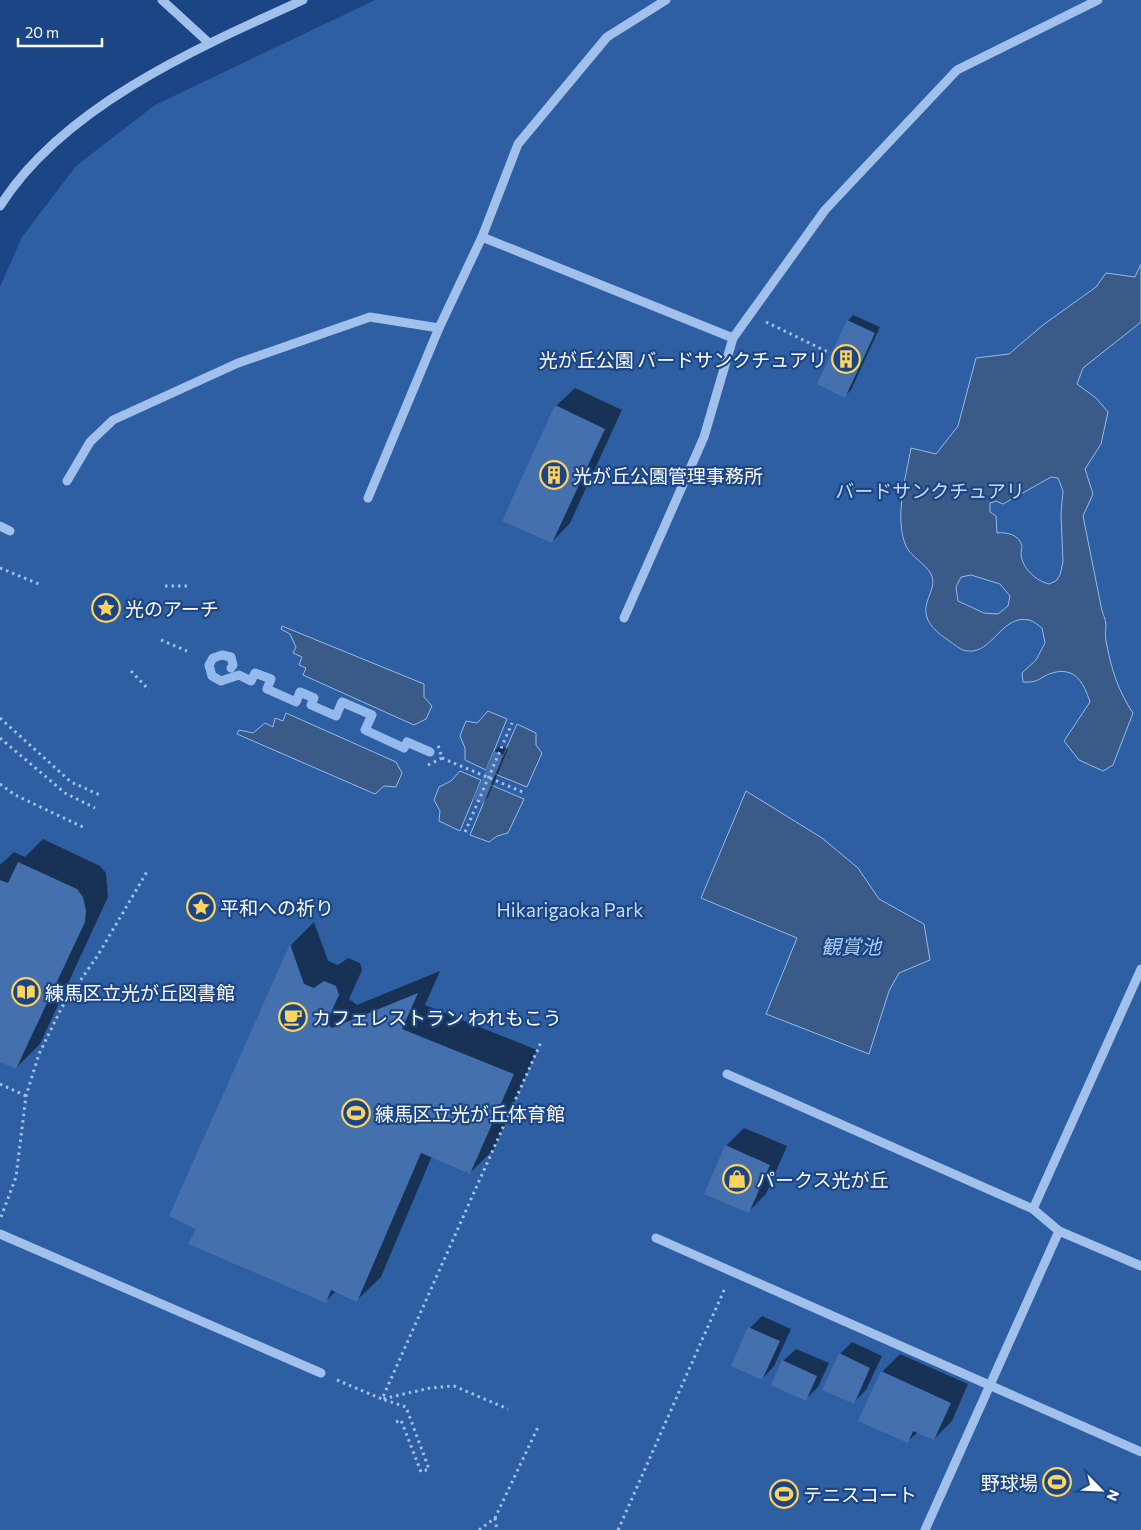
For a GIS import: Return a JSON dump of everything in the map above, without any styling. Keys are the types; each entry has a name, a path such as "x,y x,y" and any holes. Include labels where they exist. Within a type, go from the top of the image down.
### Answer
{"street":[{"path":"162,0 209,43"},
{"path":"0,206 11,189 44,152 118,95 209,43 304,0"},
{"path":"368,498 439,328 482,237 518,144 607,38 666,0"},
{"path":"624,618 704,437 733,338 825,210 957,70 1098,0"},
{"path":"482,237 733,338"},
{"path":"66,481 90,442 113,420 238,363 370,318 439,328"},
{"path":"0,526 10,531"},
{"path":"1032,1209 1141,969"},
{"path":"727,1074 1032,1209 1059,1231 1141,1266"},
{"path":"925,1530 1059,1231"},
{"path":"0,1234 321,1373"},
{"path":"656,1238 1141,1452"}],"path":[{"path":"750,315 828,352"},
{"path":"0,568 39,584"},
{"path":"165,586 189,586"},
{"path":"161,640 187,651"},
{"path":"131,671 149,690"},
{"path":"0,718 71,782 102,796"},
{"path":"465,832 512,722"},
{"path":"0,738 65,793 95,808"},
{"path":"437,742 442,758"},
{"path":"428,765 442,758 525,793"},
{"path":"0,784 15,796 84,828"},
{"path":"0,1220 16,1177 26,1096 39,1054 62,1007 98,954 148,870"},
{"path":"382,1400 542,1040"},
{"path":"0,1084 26,1096"},
{"path":"618,1530 732,1272"},
{"path":"321,1373 382,1400 406,1407 428,1469 421,1472 401,1420 396,1422"},
{"path":"382,1400 430,1388 454,1386 508,1409"},
{"path":"479,1530 495,1518 539,1425"},
{"path":"495,1518 497,1530"}],"green space":[{"name":"Hikarigaoka Park","path":"375,0 1141,0 1141,1530 0,1530 0,287 22,237 76,166 155,105"}],"water":[{"path":"1141,264 1141,322 1083,368 1077,384 1096,398 1108,412 1101,444 1085,469 1093,494 1083,516 1106,624 1106,641 1110,661 1119,688 1133,713 1113,765 1103,771 1079,760 1064,741 1090,702 1078,678 1073,674 1060,671 1036,681 1023,682 1022,673 1036,660 1045,643 1042,628 1035,622 1020,620 1011,623 984,647 968,651 958,647 935,630 928,620 926,612 932,589 933,581 931,574 911,554 906,546 901,523 901,511 911,448 936,454 958,426 976,358 1009,354 1043,325 1096,287 1106,273 1135,277","holes":["1051,477 1058,478 1063,491 1061,514 1063,562 1060,575 1056,581 1049,584 1035,577 1027,569 1022,559 1022,546 1015,536 997,533 996,516 990,512 990,503 996,501 1003,504","971,575 1000,584 1010,596 1008,606 998,614 984,613 958,601 956,587 961,577"]},
{"path":"282,626 424,684 424,697 432,706 426,719 414,725 303,675 306,668 299,665 302,657 293,653 296,647 290,634 281,629"},
{"path":"488,711 507,719 486,770 465,760 465,748 460,736 466,721 477,723"},
{"path":"286,713 396,762 402,773 396,787 384,786 375,794 237,734 239,730 253,733 265,723 273,727 275,718 283,721"},
{"path":"517,724 536,733 536,745 542,753 527,787 495,774"},
{"path":"460,771 481,780 460,831 439,821 440,811 434,800 439,787 451,781"},
{"path":"491,785 524,799 508,833 497,836 489,842 470,835"},
{"name":"観賞池","path":"746,791 822,838 858,868 879,899 924,924 930,960 899,973 889,991 869,1054 766,1014 797,938 701,898"}],"building":[{"name":"光が丘公園 バードサンクチュアリ","path":"847,320 875,333 845,398 817,384"},
{"name":"光が丘公園管理事務所","path":"555,405 605,429 552,543 502,521"},
{"path":"494,751 503,755 483,804 473,799"},
{"name":"練馬区立光が丘図書館","path":"18,862 77,889 83,897 86,911 85,922 16,1069 0,1062 0,880 8,883"},
{"name":"練馬区立光が丘体育館","path":"290,944 304,984 314,988 324,981 336,986 339,995 326,1023 332,1028 418,993 402,1029 514,1074 470,1174 421,1153 357,1302 331,1290 326,1303 188,1244 196,1229 169,1216"},
{"name":"パークス光が丘","path":"725,1145 770,1165 749,1213 704,1194"},
{"path":"748,1327 780,1341 762,1380 731,1366"},
{"path":"839,1353 870,1368 854,1404 822,1390"},
{"path":"782,1360 817,1376 806,1401 771,1385"},
{"path":"881,1371 951,1403 934,1440 913,1431 908,1443 858,1421"}],"waterway":[{"path":"231,668 233,665 231,657 222,655 213,658 209,665 212,676 221,681 239,675 251,681 255,673 271,679 267,689 296,702 300,692 314,698 311,705 336,716 342,702 372,715 365,730 404,748 407,742 430,752"}],"place":[{"name":"光が丘公園 バードサンクチュアリ","path":"846,359"},
{"name":"光が丘公園管理事務所","path":"554,475"},
{"name":"光のアーチ","path":"106,608"},
{"name":"平和への祈り","path":"201,907"},
{"name":"練馬区立光が丘図書館","path":"26,992"},
{"name":"カフェレストラン われもこう","path":"293,1017"},
{"name":"練馬区立光が丘体育館","path":"356,1113"},
{"name":"パークス光が丘","path":"737,1179"},
{"name":"野球場","path":"1057,1482"},
{"name":"テニスコート","path":"784,1494"}],"park label":[{"name":"バードサンクチュアリ","path":"930,490"}]}
